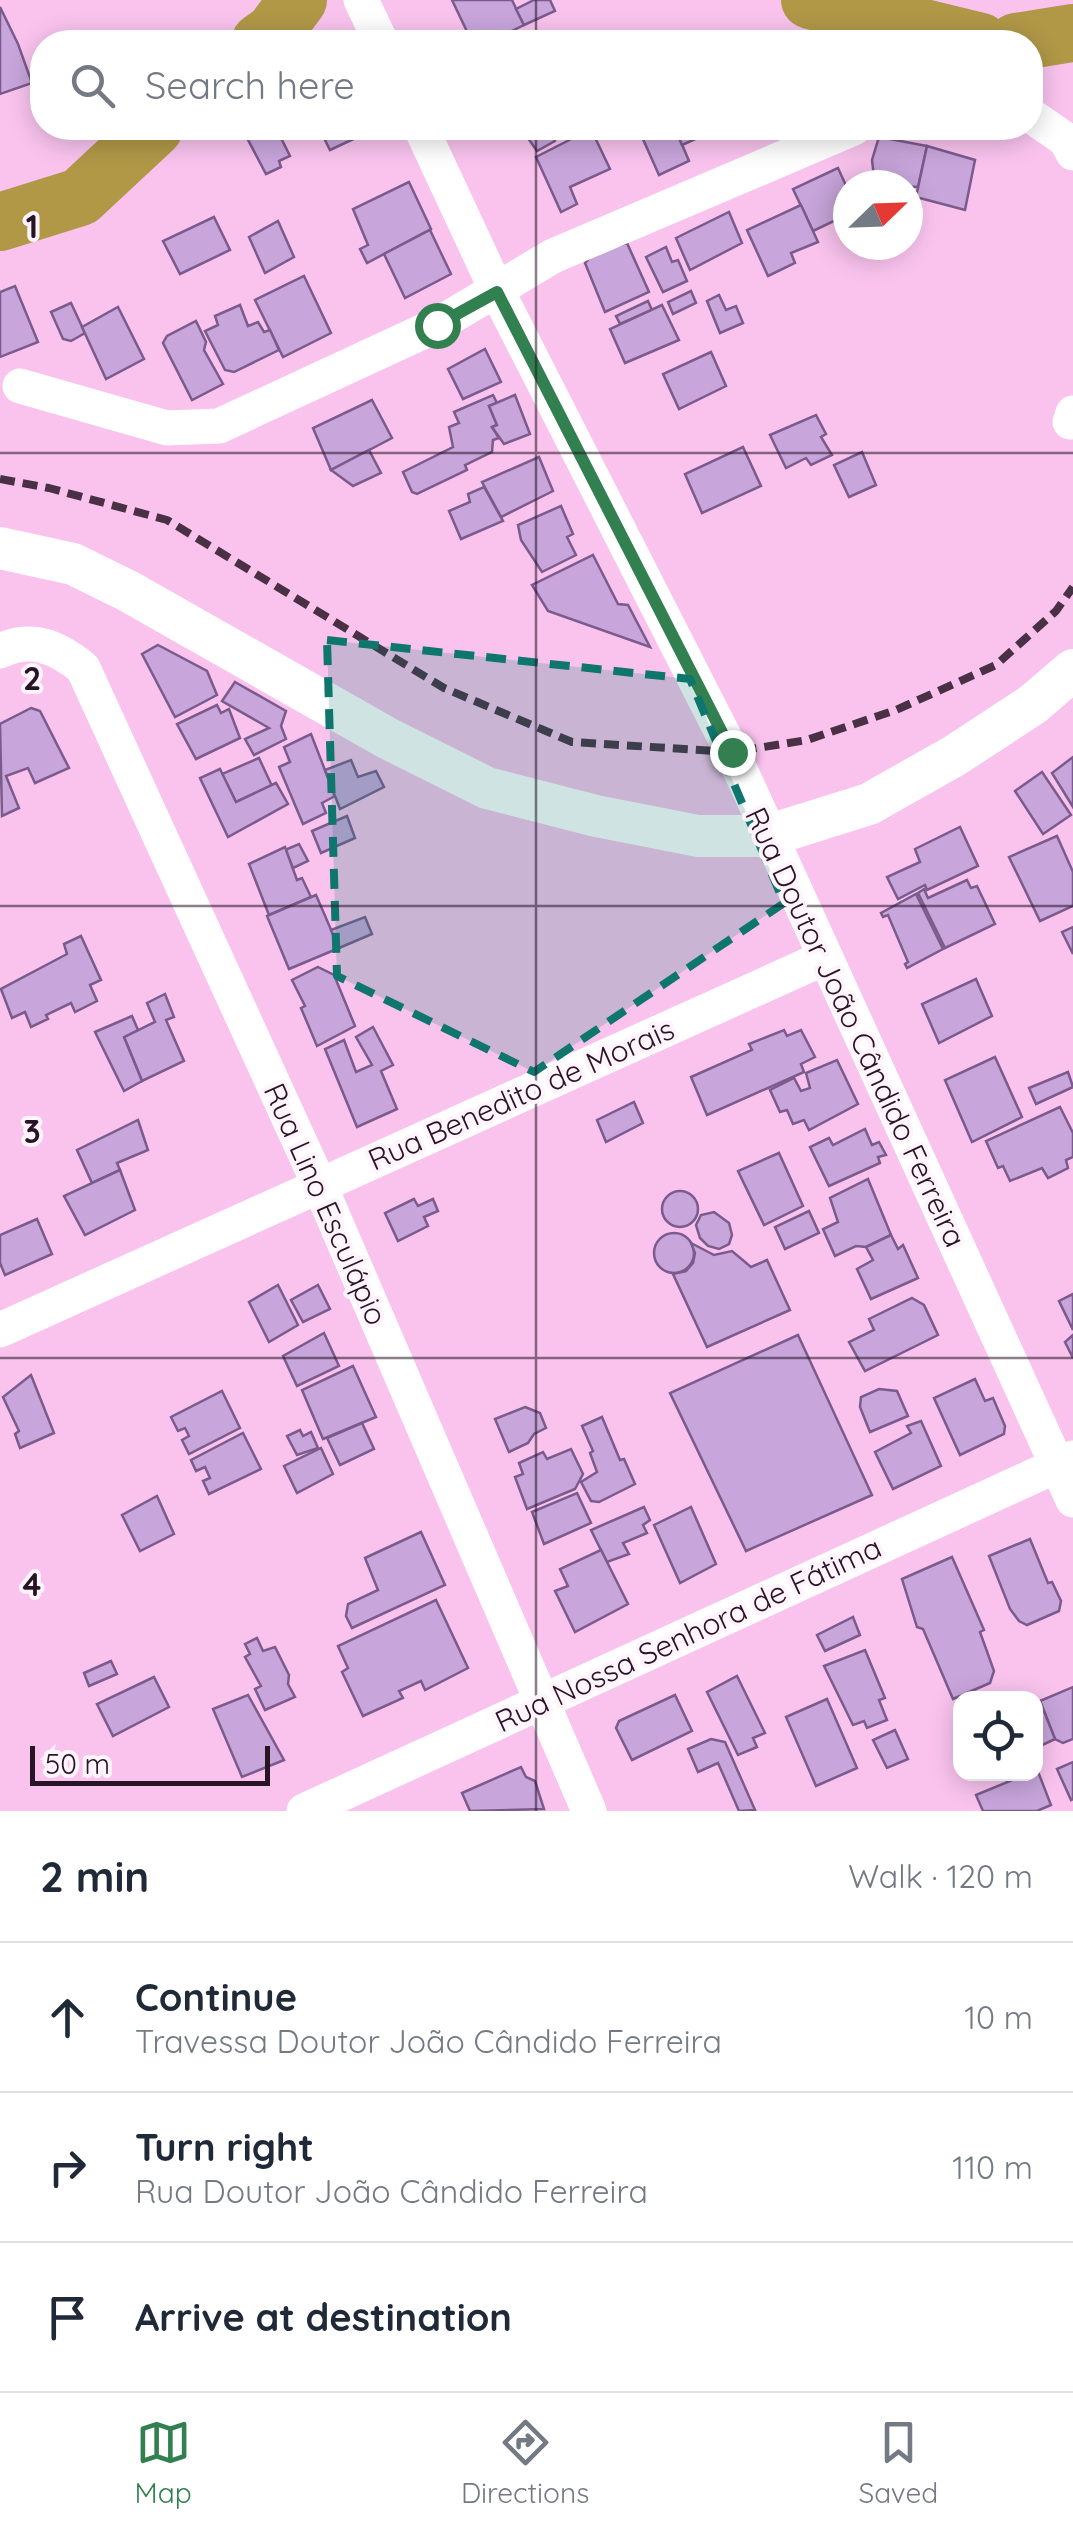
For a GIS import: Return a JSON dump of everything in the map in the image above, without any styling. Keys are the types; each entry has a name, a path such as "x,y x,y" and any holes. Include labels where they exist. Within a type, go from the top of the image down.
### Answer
{"main road":[{"path":"0,548 73,564 114,584 387,738 487,788 596,816 698,836 768,836 869,804 954,756 1032,705 1073,670"}],"street":[{"path":"361,0 375,30"},
{"path":"1043,124 1066,140 1073,153"},
{"name":"Rua Doutor João Cândido Ferreira","path":"427,140 497,292 732,752 824,958 1065,1461 1073,1500"},
{"path":"20,386 167,428 219,426 437,325 553,256 826,140"},
{"name":"Rua Lino Esculápio","path":"9,646 43,644 61,650 83,668 319,1184 588,1811"},
{"name":"Rua Benedito de Morais","path":"0,1330 824,958"},
{"name":"Rua Nossa Senhora de Fátima","path":"304,1811 1065,1461"}],"highlighted area":[{"path":"327,640 690,679 784,903 534,1072 337,976"}],"building":[{"path":"452,0 512,0 524,25 514,30 466,30"},
{"path":"534,0 550,0 555,11 524,25 516,9"},
{"path":"0,7 18,44 30,84 0,94"},
{"path":"248,140 282,140 290,156 279,161 281,167 266,174"},
{"path":"325,140 351,140 330,150"},
{"path":"529,140 555,140 555,141 537,151"},
{"path":"569,140 596,140 610,169 570,187 577,204 561,212 536,157"},
{"path":"643,140 680,140 689,161 659,175"},
{"path":"878,140 927,146 922,170 873,170"},
{"path":"927,146 975,160 965,210 923,199 922,170"},
{"path":"833,170 833,221 813,231 793,189"},
{"path":"409,182 431,229 367,263 360,249 368,245 353,209"},
{"path":"801,205 818,242 791,253 795,263 768,276 747,230"},
{"path":"729,212 742,243 690,270 676,238"},
{"path":"214,217 230,250 180,274 163,241"},
{"path":"278,221 294,257 265,273 249,237"},
{"path":"430,230 451,274 405,298 384,254"},
{"path":"627,243 649,292 605,312 585,263 595,252"},
{"path":"666,247 672,262 678,260 687,281 663,292 646,257"},
{"path":"304,276 331,333 283,357 255,300"},
{"path":"15,286 38,342 0,357 0,292"},
{"path":"691,291 696,303 673,314 668,302"},
{"path":"719,295 726,310 736,306 743,323 720,333 707,301"},
{"path":"648,301 652,310 620,324 616,316"},
{"path":"71,303 85,333 71,341 63,339 51,312"},
{"path":"240,305 248,326 258,322 264,332 270,330 279,350 234,372 225,370 205,331 218,325 215,316"},
{"path":"662,305 679,340 625,363 610,329"},
{"path":"118,307 144,359 106,379 82,327"},
{"path":"196,321 206,342 204,350 223,384 192,400 163,343 167,336"},
{"path":"485,349 501,382 463,399 448,369"},
{"path":"711,352 726,386 679,409 663,374"},
{"path":"493,395 497,403 489,406 497,425 492,427 499,438 493,440 492,452 465,465 467,470 417,494 412,492 403,472 453,447 449,427 459,423 454,412"},
{"path":"515,395 530,434 504,444 492,427 497,425 489,406"},
{"path":"372,400 392,438 331,470 313,428"},
{"path":"816,415 826,434 821,437 832,455 811,465 806,458 786,468 770,435"},
{"path":"743,447 761,486 702,513 685,474"},
{"path":"369,450 381,473 353,486 331,470"},
{"path":"862,452 876,485 849,497 834,465"},
{"path":"539,457 553,491 501,517 482,482"},
{"path":"484,487 503,521 461,539 449,511 470,502 468,494"},
{"path":"561,506 573,534 567,537 576,555 542,572 521,540 518,525"},
{"path":"593,555 618,604 628,605 650,647 548,611 532,585"},
{"path":"158,645 207,671 217,695 175,717 142,654"},
{"path":"235,682 286,711 281,726 286,739 254,755 245,739 269,728 222,701"},
{"path":"217,705 221,713 229,709 240,738 196,759 177,724"},
{"path":"31,708 40,711 69,768 35,783 28,768 6,776 19,808 2,816 0,724"},
{"path":"311,734 335,796 322,803 326,813 303,824 279,767 290,762 284,747"},
{"path":"1073,757 1073,807 1052,773"},
{"path":"259,758 272,786 236,802 222,774"},
{"path":"351,760 358,777 376,771 384,787 340,809 325,770"},
{"path":"220,769 236,802 276,783 288,804 228,837 200,778"},
{"path":"1042,772 1071,815 1043,834 1015,791"},
{"path":"347,816 355,838 321,853 312,831"},
{"path":"960,827 978,866 898,899 887,877 920,862 915,849"},
{"path":"1057,836 1073,872 1073,906 1040,921 1009,857"},
{"path":"299,844 308,861 293,868 285,850"},
{"path":"285,847 297,880 302,878 311,897 269,915 249,864"},
{"path":"967,880 971,888 977,886 995,924 945,948 918,893 924,889 928,898"},
{"path":"916,894 943,949 907,968 888,915 883,917 881,913"},
{"path":"316,895 339,948 289,969 267,916"},
{"path":"365,917 372,934 339,948 331,930"},
{"path":"1073,927 1073,954 1062,932"},
{"path":"81,936 101,980 90,985 97,1001 75,1012 71,1003 31,1027 25,1012 12,1018 1,989 67,954 64,944"},
{"path":"318,967 334,975 355,1026 317,1046 292,980"},
{"path":"976,979 992,1016 939,1043 922,1004"},
{"path":"165,994 174,1017 166,1020 184,1061 142,1081 124,1037 155,1022 147,1003"},
{"path":"132,1016 138,1030 124,1037 142,1081 124,1091 95,1032"},
{"path":"373,1027 393,1065 381,1071 397,1109 357,1127 325,1049 344,1040 356,1072 372,1065 356,1037"},
{"path":"784,1030 787,1036 801,1030 815,1057 801,1064 804,1072 707,1115 691,1077 752,1050 749,1044"},
{"path":"995,1057 1022,1117 972,1142 945,1080"},
{"path":"837,1060 858,1104 809,1130 804,1120 793,1124 787,1110 780,1112 770,1090 794,1078 801,1091 810,1088 806,1073"},
{"path":"1068,1072 1073,1087 1036,1104 1029,1088"},
{"path":"634,1102 643,1123 606,1142 597,1120"},
{"path":"1060,1107 1073,1133 1073,1157 1066,1160 1068,1168 1048,1178 1042,1168 1010,1181 1003,1166 998,1168 986,1141"},
{"path":"138,1120 148,1150 117,1163 120,1170 92,1183 77,1150"},
{"path":"865,1129 872,1145 879,1142 886,1155 878,1157 880,1163 829,1186 810,1147 829,1138 833,1145"},
{"path":"779,1153 803,1206 764,1225 738,1171"},
{"path":"120,1170 135,1210 85,1235 64,1196"},
{"path":"868,1179 891,1235 835,1256 823,1229 838,1222 830,1198"},
{"path":"680,1191 693,1196 698,1209 693,1222 680,1227 667,1222 662,1209 667,1196"},
{"path":"414,1199 418,1206 433,1199 438,1211 424,1217 428,1226 398,1241 385,1213"},
{"path":"809,1211 819,1233 785,1249 775,1227"},
{"path":"714,1212 729,1223 732,1235 729,1244 719,1249 700,1238 696,1225 701,1215"},
{"path":"37,1219 52,1254 5,1275 0,1263 0,1235"},
{"path":"674,1233 688,1239 694,1253 688,1267 674,1273 660,1267 654,1253 660,1239"},
{"path":"891,1235 898,1249 903,1245 918,1278 871,1299 857,1269 873,1260 866,1247"},
{"path":"691,1243 714,1255 732,1251 751,1267 767,1260 790,1310 707,1347 673,1274 686,1271 693,1263"},
{"path":"278,1285 298,1325 269,1342 249,1302"},
{"path":"318,1285 330,1309 303,1322 291,1300"},
{"path":"1073,1294 1073,1330 1059,1301"},
{"path":"912,1298 924,1305 938,1335 865,1371 849,1342 874,1330 869,1319"},
{"path":"324,1333 339,1366 297,1386 283,1356"},
{"path":"798,1335 872,1495 746,1551 670,1393"},
{"path":"1073,1335 1073,1358 1065,1342"},
{"path":"353,1366 376,1417 323,1439 302,1390"},
{"path":"31,1375 54,1433 20,1448 15,1434 19,1431 3,1397"},
{"path":"975,1379 985,1401 993,1398 1005,1426 1004,1434 960,1455 934,1398"},
{"path":"879,1389 897,1391 908,1416 870,1432 860,1407 861,1397"},
{"path":"222,1391 240,1428 189,1454 182,1440 189,1436 185,1428 178,1431 171,1417"},
{"path":"525,1407 540,1413 546,1428 509,1452 495,1419"},
{"path":"602,1417 635,1484 599,1502 591,1501 581,1482 597,1472 582,1426"},
{"path":"921,1421 941,1466 893,1489 875,1452 911,1433 907,1426"},
{"path":"362,1423 374,1449 340,1465 327,1438"},
{"path":"300,1430 303,1436 311,1432 318,1448 297,1455 287,1436"},
{"path":"243,1433 261,1469 209,1494 203,1481 210,1478 205,1467 196,1471 191,1460"},
{"path":"321,1448 333,1474 297,1493 284,1466"},
{"path":"571,1449 583,1474 575,1489 527,1509 515,1477 523,1474 519,1463 543,1452 547,1459"},
{"path":"577,1493 591,1523 544,1544 532,1512"},
{"path":"157,1496 174,1534 140,1551 122,1515"},
{"path":"644,1507 650,1520 643,1525 647,1533 623,1543 629,1554 607,1562 591,1530"},
{"path":"691,1507 716,1564 680,1583 654,1525"},
{"path":"421,1532 445,1585 352,1628 346,1616 348,1604 378,1590 365,1558"},
{"path":"1030,1539 1048,1583 1052,1582 1061,1601 1059,1611 1027,1625 1010,1609 989,1556"},
{"path":"601,1550 628,1604 575,1632 555,1591 568,1586 560,1569"},
{"path":"952,1557 984,1630 980,1632 994,1671 990,1683 972,1691 953,1691 953,1699 923,1629 917,1627 902,1579"},
{"path":"436,1600 468,1668 425,1690 421,1681 399,1691 403,1698 363,1716 342,1672 348,1668 338,1646"},
{"path":"853,1617 860,1635 825,1651 817,1635"},
{"path":"257,1638 263,1651 275,1647 295,1697 265,1710 255,1689 261,1686 245,1657 250,1654 245,1644"},
{"path":"865,1650 885,1698 879,1700 887,1720 867,1728 864,1721 853,1725 824,1666"},
{"path":"111,1661 117,1674 89,1686 84,1673"},
{"path":"737,1676 765,1733 753,1738 757,1747 738,1755 707,1692"},
{"path":"154,1677 169,1707 113,1736 97,1704"},
{"path":"1073,1687 1073,1739 1063,1743 1055,1739 1043,1700"},
{"path":"248,1695 284,1760 242,1777 213,1709"},
{"path":"675,1695 692,1731 632,1760 616,1728 619,1721"},
{"path":"827,1699 857,1768 816,1786 786,1717"},
{"path":"1043,1709 1055,1739 1043,1745"},
{"path":"895,1730 908,1759 887,1768 873,1740"},
{"path":"711,1739 725,1742 755,1810 739,1811 718,1763 698,1772 688,1749"},
{"path":"1073,1762 1073,1799 1071,1800 1057,1769"},
{"path":"521,1767 526,1777 535,1781 544,1809 470,1811 462,1793"},
{"path":"1010,1781 1042,1781 1051,1805 1037,1811 983,1811 976,1795"}],"waterway":[{"path":"276,30 298,0"},
{"path":"810,0 932,30"},
{"path":"1043,38 1073,33"},
{"path":"0,222 80,197 141,140"}],"railway":[{"path":"0,479 167,520 444,688 572,742 732,752 807,740 896,710 996,665 1056,611 1073,587"}],"route":[{"path":"437,325 497,292 732,752"}]}
